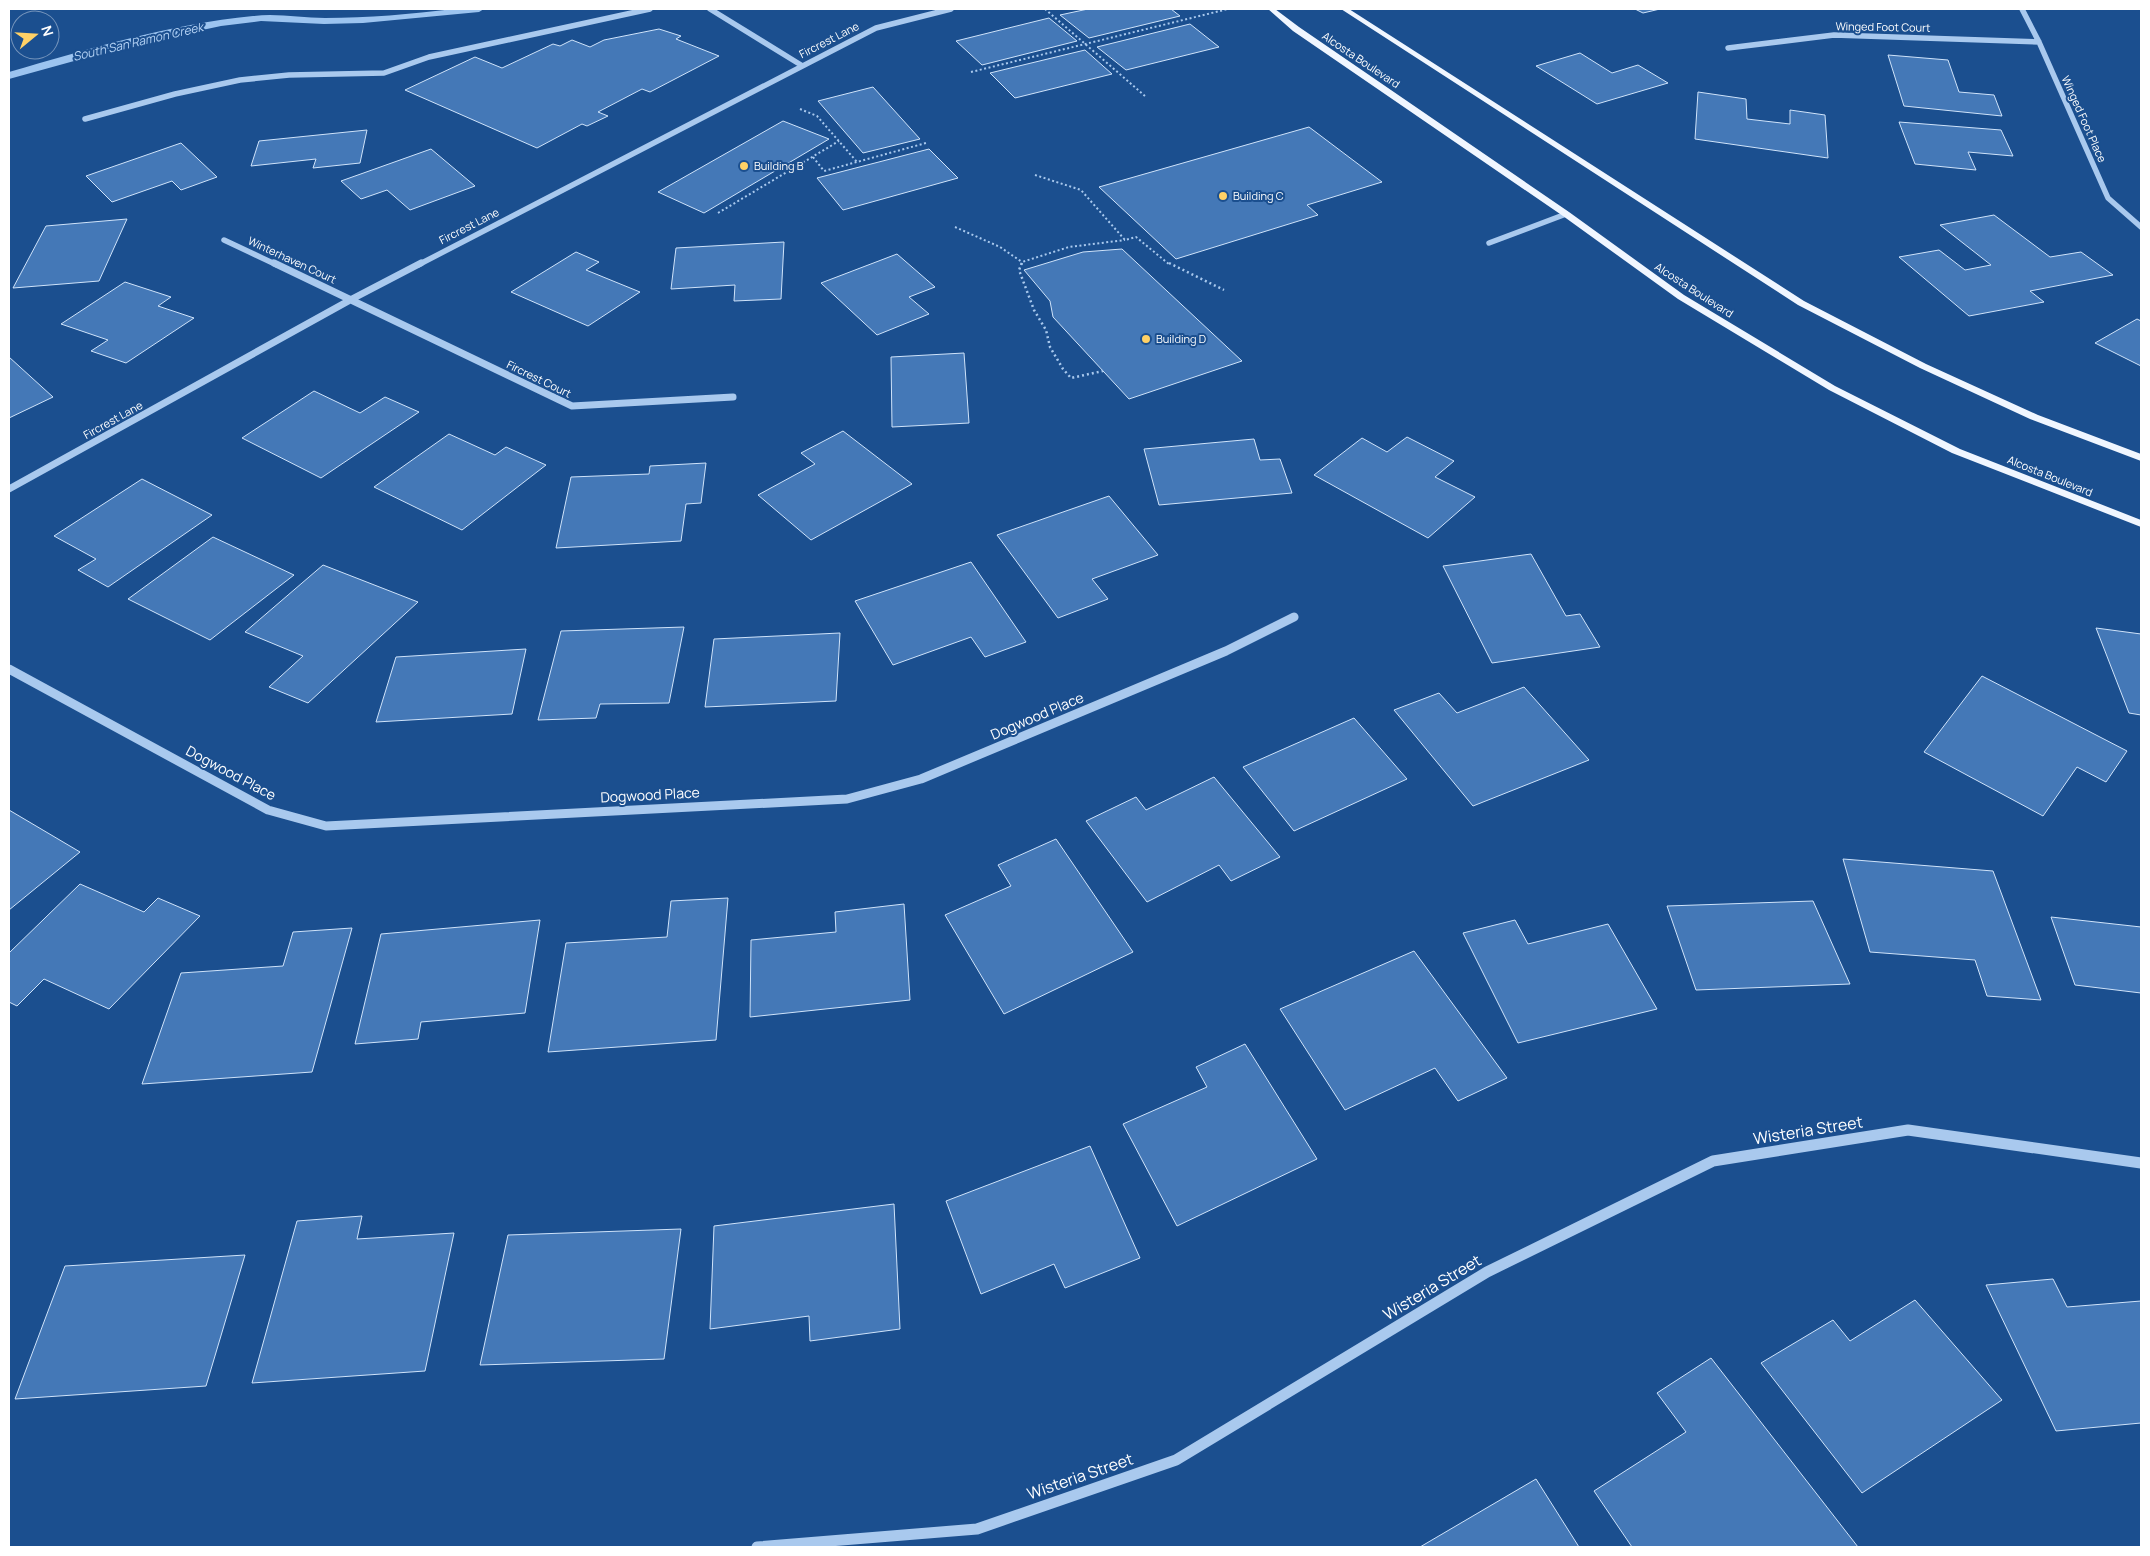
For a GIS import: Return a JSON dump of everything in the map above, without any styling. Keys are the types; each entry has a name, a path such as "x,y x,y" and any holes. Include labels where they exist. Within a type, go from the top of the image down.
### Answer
{"main road":[{"name":"Alcosta Boulevard","path":"1271,9 1296,29 1566,214 1681,297 1832,388 1956,451 2141,524"},
{"path":"1345,9 1801,303 1924,366 2034,417 2141,458"}],"street":[{"path":"85,119 175,94 240,80 289,75 384,74 429,56 650,9"},
{"path":"710,9 801,65"},
{"name":"Fircrest Lane","path":"9,489 352,298 801,65 876,28 951,9"},
{"name":"Winged Foot Place","path":"2022,9 2040,42 2108,198 2141,227"},
{"name":"Winged Foot Court","path":"1728,48 1834,35 2040,42"},
{"path":"1489,243 1566,214"},
{"name":"Winterhaven Court","path":"224,240 352,298"},
{"name":"Fircrest Court","path":"352,298 572,406 733,397"},
{"name":"Dogwood Place","path":"9,669 268,810 326,826 847,799 921,779 1226,651 1294,617"},
{"name":"Wisteria Street","path":"758,1547 977,1529 1176,1460 1487,1272 1713,1161 1908,1130 2141,1163"}],"path":[{"path":"1045,9 1146,96"},
{"path":"971,72 1228,9"},
{"path":"753,90 816,116 857,162"},
{"path":"718,213 839,141"},
{"path":"813,157 824,172 926,143"},
{"path":"1035,175 1081,190 1125,240"},
{"path":"955,227 1000,247 1022,262"},
{"path":"1022,262 1069,247 1097,245 1136,238 1172,266 1224,290"},
{"path":"1022,262 1019,270 1034,310 1046,330 1050,347 1062,369 1071,378 1103,371"}],"building":[{"path":"1088,9 1171,9 1180,16 1089,38 1060,15"},
{"path":"1635,9 1660,9 1643,13"},
{"path":"1049,18 1077,41 982,65 956,41"},
{"path":"1190,24 1219,47 1126,70 1097,47"},
{"path":"659,29 681,36 676,39 719,56 650,92 642,89 598,112 608,116 587,126 582,124 537,148 405,90 475,57 502,68 553,44 560,46 572,40 590,47 604,40"},
{"path":"1085,50 1112,74 1015,98 990,73"},
{"path":"1580,53 1612,73 1638,65 1668,83 1597,104 1536,66"},
{"path":"1888,55 1948,60 1959,92 1994,95 2002,116 1904,106"},
{"path":"873,87 920,139 863,153 818,101"},
{"path":"1698,92 1746,99 1747,119 1790,124 1790,110 1825,115 1828,158 1695,139"},
{"name":"Building B","path":"783,121 829,139 704,213 658,192"},
{"path":"1899,122 2001,130 2013,156 1968,152 1976,170 1915,164"},
{"name":"Building C","path":"1309,127 1382,182 1307,205 1318,215 1176,259 1099,187"},
{"path":"367,130 360,163 313,168 316,159 251,166 259,141"},
{"path":"181,143 217,177 181,190 172,181 112,202 86,176"},
{"path":"431,149 475,186 410,210 387,190 361,199 341,181"},
{"name":"Building B","path":"929,149 958,178 843,210 817,178"},
{"path":"1994,215 2050,257 2081,252 2113,275 2030,291 2044,302 1969,316 1899,257 1939,250 1965,270 1991,265 1940,225"},
{"path":"127,219 99,281 13,288 46,226"},
{"path":"784,242 781,299 734,301 735,285 671,289 676,248"},
{"name":"Building D","path":"1122,249 1242,361 1129,399 1053,317 1050,301 1024,270 1083,252"},
{"path":"576,252 599,262 586,270 640,292 588,326 511,292"},
{"path":"897,254 935,287 909,297 929,314 877,335 821,283"},
{"path":"125,282 171,297 158,306 194,318 126,363 91,351 108,340 61,324"},
{"path":"2137,319 2141,321 2141,366 2095,343"},
{"path":"964,353 969,423 892,427 891,357"},
{"path":"9,357 53,397 9,418"},
{"path":"314,391 360,413 385,397 419,412 321,478 242,438"},
{"path":"843,431 912,484 811,540 758,495 815,464 801,453"},
{"path":"449,434 495,455 506,447 546,465 462,530 374,487"},
{"path":"1407,437 1454,461 1435,477 1475,497 1428,538 1314,475 1362,438 1387,452"},
{"path":"1254,439 1260,460 1280,459 1292,493 1159,505 1144,449"},
{"path":"706,463 701,503 686,504 681,541 556,548 571,477 649,474 650,466"},
{"path":"142,479 212,515 108,587 78,570 96,559 54,536"},
{"path":"1109,496 1158,555 1092,579 1108,599 1058,618 997,535"},
{"path":"213,537 294,575 210,640 128,599"},
{"path":"1531,554 1566,616 1580,614 1600,647 1492,663 1443,566"},
{"path":"971,562 1026,642 985,657 971,637 893,665 855,601"},
{"path":"323,565 418,602 308,703 269,687 303,656 245,632"},
{"path":"684,627 669,703 600,704 596,718 538,720 561,631"},
{"path":"2096,628 2141,634 2141,715 2129,713"},
{"path":"840,633 836,701 705,707 714,639"},
{"path":"526,649 512,714 376,722 396,657"},
{"path":"1982,676 2127,751 2106,782 2077,767 2043,816 1924,752"},
{"path":"1524,687 1589,760 1473,806 1394,710 1439,693 1457,713"},
{"path":"1354,718 1407,779 1294,831 1243,767"},
{"path":"1214,777 1280,857 1231,881 1219,865 1147,902 1086,821 1136,797 1146,810"},
{"path":"9,810 80,852 9,910"},
{"path":"1056,839 1133,952 1004,1014 945,915 1011,886 998,865"},
{"path":"1843,859 1993,871 2041,1000 1987,996 1975,960 1870,952"},
{"path":"80,884 144,912 158,898 200,916 109,1009 44,979 17,1006 9,1002 9,953"},
{"path":"728,898 716,1040 548,1052 566,943 667,937 671,901"},
{"path":"1813,901 1850,984 1696,990 1667,906"},
{"path":"904,904 910,1000 750,1017 751,940 836,932 835,912"},
{"path":"2051,917 2141,927 2141,993 2075,985"},
{"path":"540,920 525,1013 421,1022 418,1039 355,1044 381,934"},
{"path":"1515,920 1528,944 1608,924 1657,1009 1518,1043 1463,933"},
{"path":"352,928 312,1072 142,1084 181,973 283,966 293,932"},
{"path":"1414,951 1507,1078 1458,1101 1435,1068 1345,1110 1280,1009"},
{"path":"1245,1044 1317,1159 1177,1226 1123,1124 1207,1087 1196,1067"},
{"path":"1090,1146 1140,1258 1065,1288 1054,1264 981,1294 946,1201"},
{"path":"894,1204 900,1329 810,1341 809,1316 710,1329 714,1226"},
{"path":"362,1216 357,1239 454,1233 425,1371 252,1383 297,1221"},
{"path":"681,1229 664,1359 480,1365 508,1235"},
{"path":"245,1255 206,1386 15,1399 65,1266"},
{"path":"2053,1279 2067,1307 2141,1301 2141,1423 2056,1431 1986,1285"},
{"path":"1915,1300 2002,1400 1862,1493 1761,1363 1833,1320 1850,1341"},
{"path":"1711,1358 1858,1547 1632,1547 1594,1491 1686,1432 1657,1393"},
{"path":"1536,1479 1579,1547 1420,1547"}],"waterway":[{"name":"South San Ramon Creek","path":"9,76 129,42 221,23 261,18 324,21 363,20 479,9"}],"place":[{"name":"Building B","path":"744,166"},
{"name":"Building C","path":"1223,196"},
{"name":"Building D","path":"1146,339"}]}
